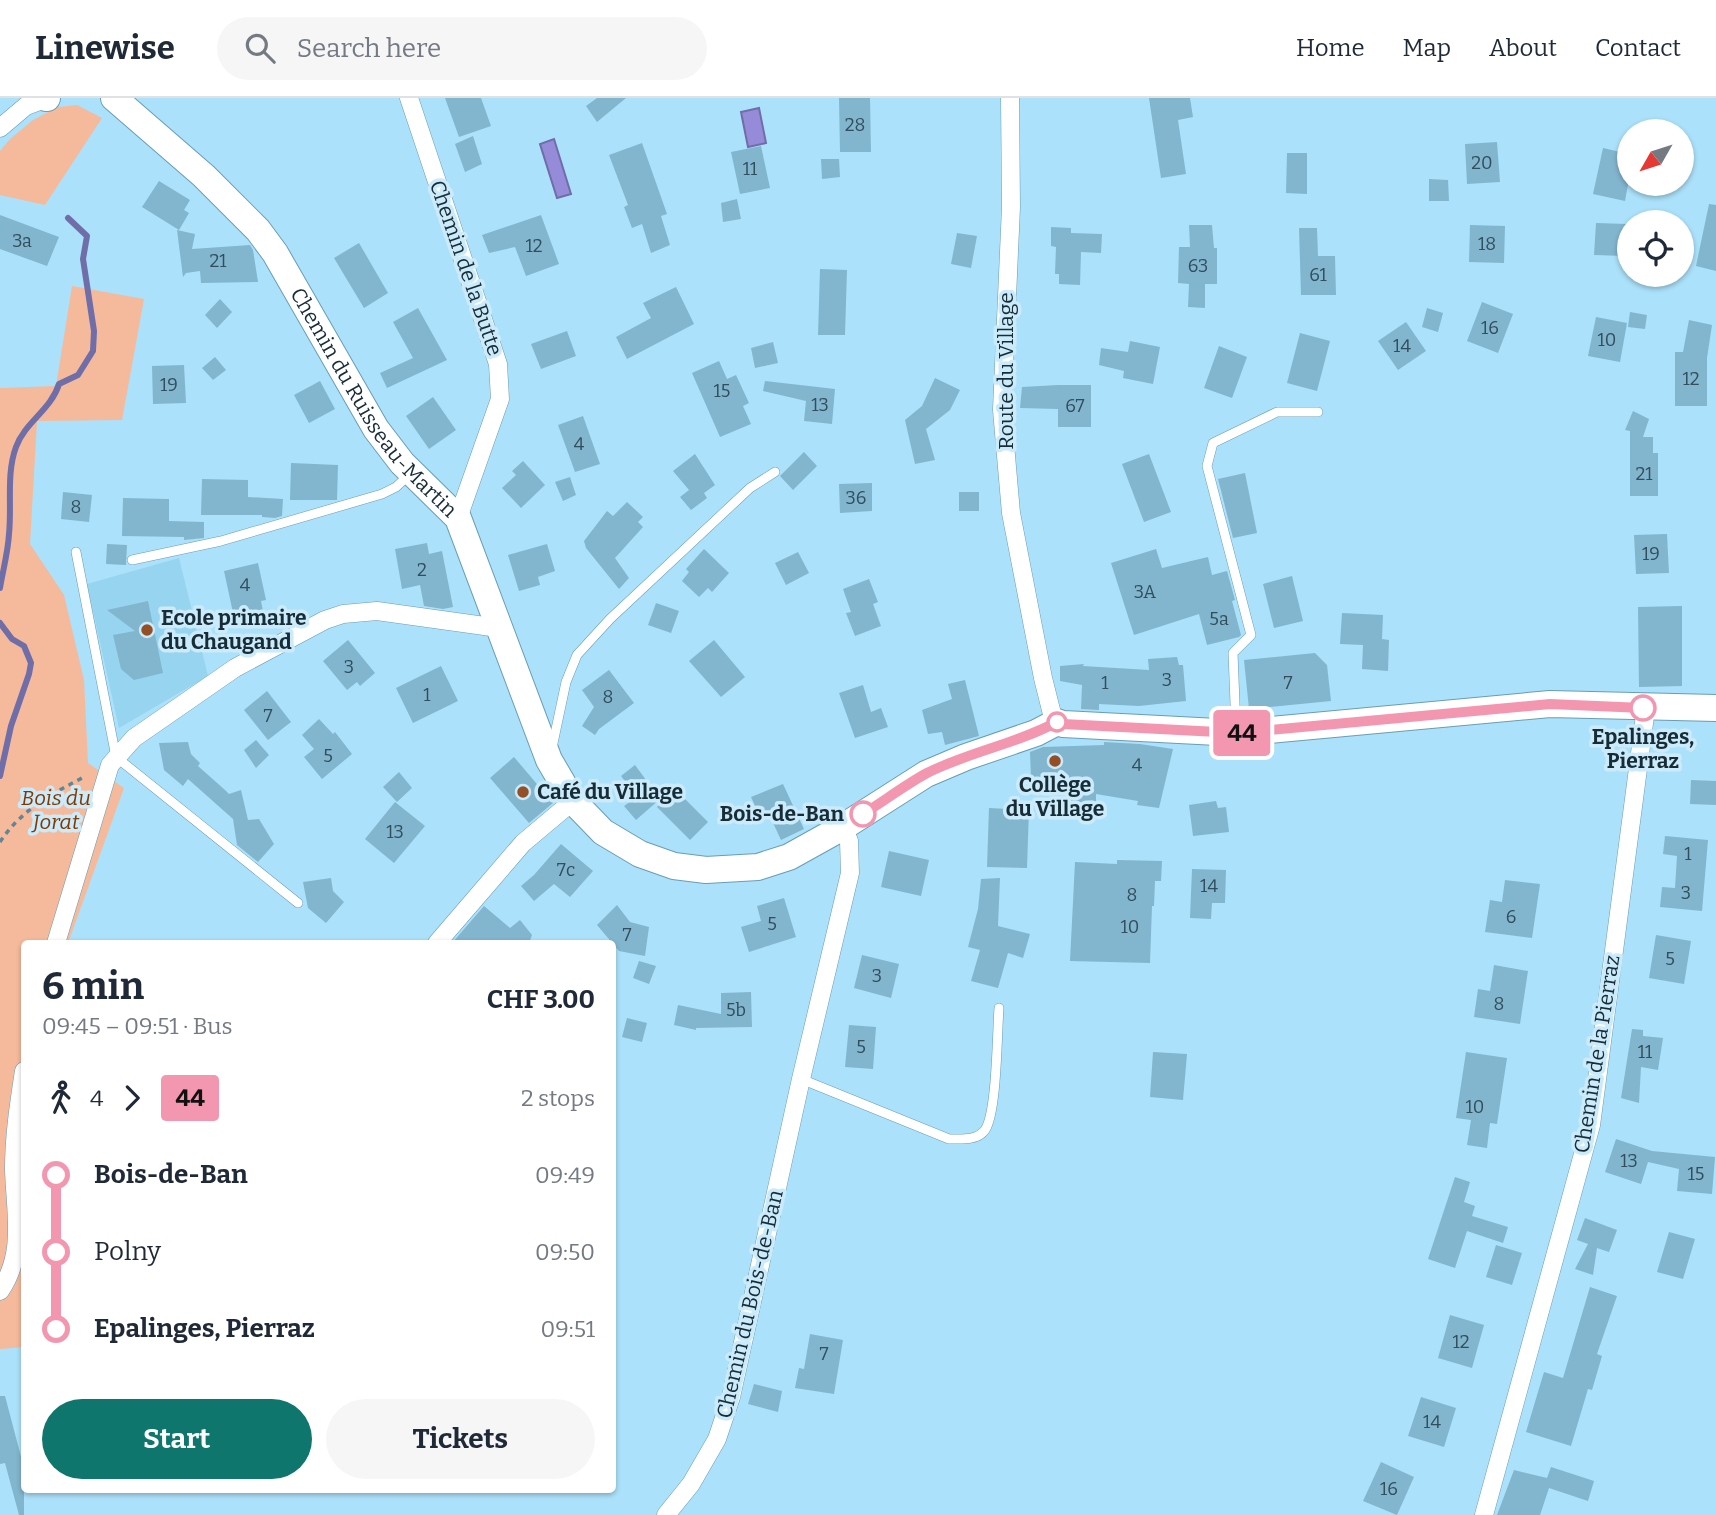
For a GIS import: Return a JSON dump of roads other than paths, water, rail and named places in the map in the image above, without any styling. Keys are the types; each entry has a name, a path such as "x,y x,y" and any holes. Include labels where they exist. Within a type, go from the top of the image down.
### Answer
{"street":[{"path":"0,128 26,106 47,98"},
{"name":"Chemin du Ruisseau-Martin","path":"114,98 204,176 258,230 289,275 376,429 412,473 458,518 549,760 573,802 603,832 640,853 674,866 706,870 758,867 789,857 844,827 926,774 1036,733 1057,722"},
{"name":"Chemin de la Butte","path":"409,98 498,364 500,399 458,518"},
{"name":"Route du Village","path":"1010,98 1010,206 1002,410 1011,513 1043,678 1052,714 1057,722"},
{"path":"57,940 113,761 134,738 235,668 325,620 350,613 377,611 499,628"},
{"path":"1057,722 1237,733 1550,704 1646,708 1715,702"},
{"name":"Chemin de la Pierraz","path":"1484,1515 1591,1125 1646,708"},
{"path":"440,940 523,843 573,802"},
{"name":"Chemin du Bois-de-Ban","path":"666,1515 691,1483 717,1438 731,1397 801,1079 850,873 849,841 844,827"},
{"path":"0,1291 15,1261 18,1239 14,1168 21,1089"}],"lane":[{"path":"1237,733 1233,653 1251,635 1207,466 1213,443 1277,412 1318,412"},
{"path":"549,760 566,682 577,655 610,618 750,488 775,472"},
{"path":"132,560 221,541 382,494 396,487 412,473"},
{"path":"76,552 113,761 298,903"},
{"path":"801,1079 949,1139 971,1139 985,1131 992,1114 999,1008"}],"waterway":[{"path":"0,588 8,541 10,479 16,447 25,430 50,401 59,384 78,375 93,351 94,331 83,259 87,236 68,218"},
{"path":"0,623 12,639 24,646 31,663 11,726 0,776"}],"place":[{"name":"Ecole primaire du Chaugand","path":"147,630"},
{"name":"Epalinges, Pierraz","path":"1643,708"},
{"name":"Collège du Village","path":"1055,761"},
{"name":"Café du Village","path":"523,792"},
{"name":"Bois-de-Ban","path":"863,814"}],"park label":[{"name":"Bois du Jorat","path":"56,810"}]}
